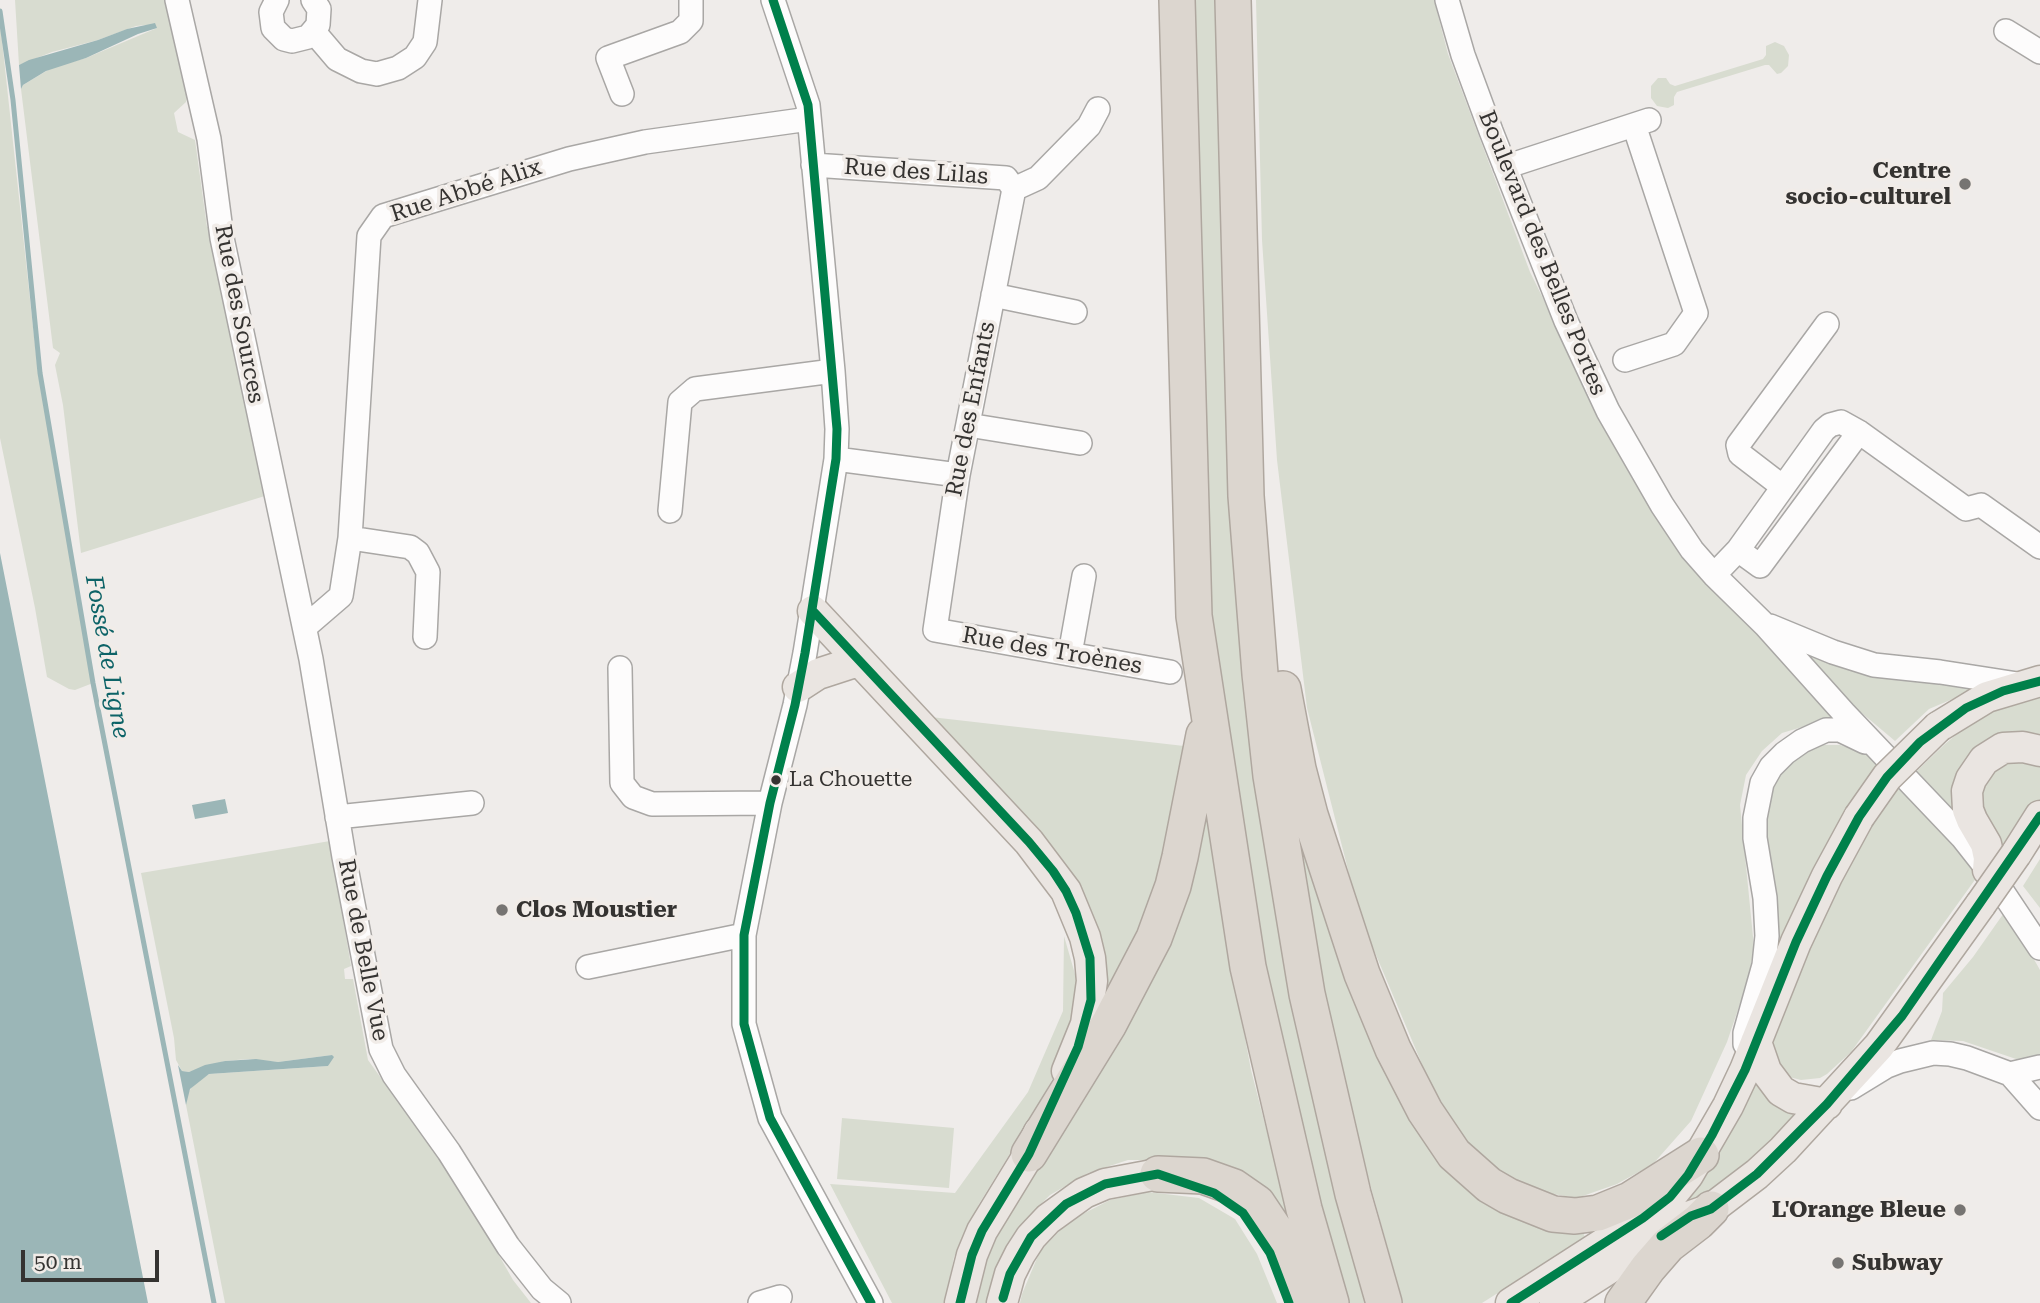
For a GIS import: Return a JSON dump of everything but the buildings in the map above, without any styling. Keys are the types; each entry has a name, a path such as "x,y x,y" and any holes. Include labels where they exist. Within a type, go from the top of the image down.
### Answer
{"highway":[{"path":"1178,0 1194,616 1248,967 1298,1183 1331,1303"},
{"path":"1233,0 1246,469 1271,776 1305,982 1353,1194 1384,1303"},
{"path":"1251,556 1268,586 1288,722 1298,769 1345,927 1393,1049 1425,1111 1447,1146 1466,1167 1499,1192 1537,1209 1565,1216 1586,1215 1614,1208 1649,1190 1701,1155"},
{"path":"1029,1154 1115,1015 1154,938 1178,866 1208,718"},
{"path":"1158,1174 1203,1176 1234,1187 1257,1203 1279,1236 1308,1303"},
{"path":"1623,1303 1668,1245 1711,1209"}],"main road":[{"path":"813,611 1037,851 1066,891 1085,937 1090,958 1092,981 1086,1024 1078,1047 1029,1154 982,1231 972,1255 960,1303"},
{"path":"798,687 818,674 858,662"},
{"path":"1511,1303 1657,1208 1680,1186 1701,1155 1745,1070 1796,942 1826,876 1859,817 1887,777 1938,727 1987,698 2032,683"},
{"path":"1988,870 1986,844 1968,810 1967,791 1971,779 1984,760 2003,748 2023,747 2040,751"},
{"path":"1555,1303 1691,1216 1711,1209 1757,1174 1832,1098 1902,1016 2040,816"},
{"path":"1756,1042 1763,1065 1781,1091 1793,1098 1832,1098"},
{"path":"1002,1303 1010,1274 1020,1254 1048,1219 1084,1193 1105,1184 1158,1174"}],"street":[{"name":"Rue des Sources","path":"177,0 209,139 222,238 305,627"},
{"path":"273,1 270,20 273,28 284,39 300,40 314,32 320,17 313,0"},
{"path":"314,32 337,59 361,71 377,74 398,68 415,57 425,42 430,0"},
{"path":"622,94 608,58 680,32 691,21 691,0"},
{"path":"774,0 809,112 833,371 836,459 813,611 744,935 744,1024 770,1118 871,1303"},
{"name":"Boulevard des Belles Portes","path":"1447,0 1466,65 1566,321 1608,411 1674,524 1714,575 1766,626 1962,837 1988,870 2040,948"},
{"path":"2006,31 2040,52"},
{"path":"1014,189 1038,178 1089,126 1098,109"},
{"name":"Rue Abbé Alix","path":"305,627 341,596 350,538 369,236 383,216 569,159 809,112"},
{"path":"1505,167 1642,123 1696,313 1675,344 1625,360"},
{"name":"Rue des Lilas","path":"813,165 1006,178 1014,189"},
{"name":"Rue des Enfants","path":"935,630 958,475 1014,189"},
{"path":"993,295 1075,312"},
{"path":"1783,487 1740,454 1738,445 1827,324"},
{"path":"670,511 680,401 695,389 833,371"},
{"path":"1714,575 1738,550 1830,425 1841,422 1966,509 1981,505 2038,542"},
{"path":"968,425 1080,443"},
{"path":"1738,550 1760,566 1859,432"},
{"path":"836,459 958,475"},
{"path":"350,538 410,547 418,554 428,572 425,637"},
{"path":"1070,654 1084,576"},
{"name":"Boulevard des Belles Portes","path":"1766,626 1774,625 1820,646 1874,665 2032,683"},
{"name":"Rue de Belle Vue","path":"305,627 337,817 379,1039 387,1062 449,1152 508,1246 542,1289 559,1303"},
{"name":"Rue des Troènes","path":"935,630 1170,672"},
{"path":"620,668 622,783 633,797 652,804 770,803"},
{"path":"1745,1070 1745,1033 1757,998 1767,936 1755,818 1762,783 1785,753 1802,741 1826,730 1840,730 1877,748"},
{"path":"337,817 472,803"},
{"path":"588,967 744,935"},
{"path":"1832,1098 1886,1066 1933,1053 1967,1058 2010,1074 2040,1108"},
{"path":"2010,1074 2040,1068"},
{"path":"1158,1174 1214,1194 1243,1213 1270,1253 1289,1303"}],"shaded area":[{"path":"15,0 166,0 188,92 186,102 174,113 178,132 195,140 207,227 211,225 268,495 81,553 63,405 55,365 60,353 53,348 21,89 23,85 53,67 86,58 157,28 136,26 19,65"},
{"path":"1188,0 1221,0 1241,574 1372,1303 1343,1303 1272,1033 1216,657 1208,561"},
{"path":"1256,0 1434,0 1448,54 1530,272 1612,438 1754,629 1838,721 1812,724 1782,733 1762,751 1746,775 1740,805 1754,947 1748,980 1727,1042 1691,1121 1653,1164 1617,1184 1577,1198 1535,1191 1499,1173 1463,1140 1427,1076 1360,917 1307,708 1277,460 1262,240"},
{"path":"0,22 38,373 93,683 75,690 47,677 0,438"},
{"path":"1775,42 1784,46 1789,55 1788,66 1781,73 1777,74 1769,65 1765,65 1677,92 1674,105 1668,108 1657,106 1651,98 1651,86 1658,78 1666,78 1675,86 1763,59 1766,46"},
{"path":"1791,640 1981,687 1929,709 1895,741 1844,698"},
{"path":"2040,697 2040,744 1990,745 1965,829 1917,771 1980,715"},
{"path":"922,716 1184,746 1177,799 1163,867 1138,939 1101,1002 1104,966"},
{"path":"1813,745 1840,745 1853,749 1870,756 1881,766 1781,950 1776,950 1761,810 1785,761"},
{"path":"2010,758 2040,760 2040,803 2002,854 1983,827 1978,785"},
{"path":"1897,786 1957,838 1982,870 1851,1052 1820,1078 1801,1080 1785,1076 1770,1050 1779,1019 1815,930 1866,824"},
{"path":"1206,800 1223,920 1251,1070 1295,1241 1169,1160 1128,1160 1088,1173 1050,1195 1026,1219 1007,1246 987,1303 973,1303 990,1247"},
{"path":"1290,804 1450,1172 1583,1230 1585,1238 1482,1303 1403,1303 1346,1097 1316,959"},
{"path":"330,841 351,966 344,969 345,979 353,979 368,1060 463,1192 513,1280 531,1303 225,1303 186,1105 187,1094 195,1083 209,1074 328,1066 332,1055 278,1062 248,1059 225,1061 189,1072 182,1071 176,1060 141,873"},
{"path":"2040,859 2040,908 2023,886"},
{"path":"2006,910 2040,970 2040,1057 2019,1060 1963,1041 1931,1040 1942,1011 1943,993 1973,957"},
{"path":"1064,936 1077,981 1074,1021 1062,1061 1030,1121 979,1204 954,1257 945,1303 892,1303 830,1184 955,1193 1028,1092 1063,1011"},
{"path":"1758,1074 1782,1108 1799,1116 1756,1158 1703,1199 1684,1203 1721,1150"},
{"path":"842,1118 954,1128 949,1188 837,1179"},
{"path":"1148,1192 1199,1198 1235,1219 1257,1254 1277,1303 1020,1303 1040,1251 1069,1221 1110,1200"}],"water":[{"path":"155,23 157,28 86,58 46,71 21,89 19,65 29,60 127,29"},
{"path":"0,553 148,1303 0,1303"},
{"path":"225,799 228,813 195,819 192,805"},
{"path":"332,1055 334,1057 328,1066 209,1074 190,1089 186,1105 178,1065 182,1071 189,1072 225,1061 256,1059 278,1062"}],"waterway":[{"name":"Fossé de Ligne","path":"0,11 13,100 40,373 93,683 214,1303"}],"transit line":[{"path":"773,0 808,105 837,429 836,459 805,653 770,803 744,935 744,1024 770,1118 871,1303"},
{"path":"813,611 1053,871 1076,913 1090,958 1091,1000 1078,1047 1029,1154 982,1231 972,1255 960,1303"},
{"path":"1511,1303 1643,1218 1670,1197 1688,1175 1745,1070 1796,942 1827,876 1859,817 1887,777 1920,742 1966,708 2003,691 2040,681"},
{"path":"1661,1236 1691,1216 1711,1209 1757,1174 1827,1104 1902,1016 2040,816"},
{"path":"1003,1298 1010,1274 1031,1237 1066,1204 1105,1184 1158,1174 1214,1193 1243,1213 1270,1253 1289,1303"}],"place":[{"name":"Centre socio-culturel","path":"1965,184"},
{"name":"La Chouette","path":"776,780"},
{"name":"Clos Moustier","path":"502,910"},
{"name":"L'Orange Bleue","path":"1960,1210"},
{"name":"Subway","path":"1838,1263"}]}
